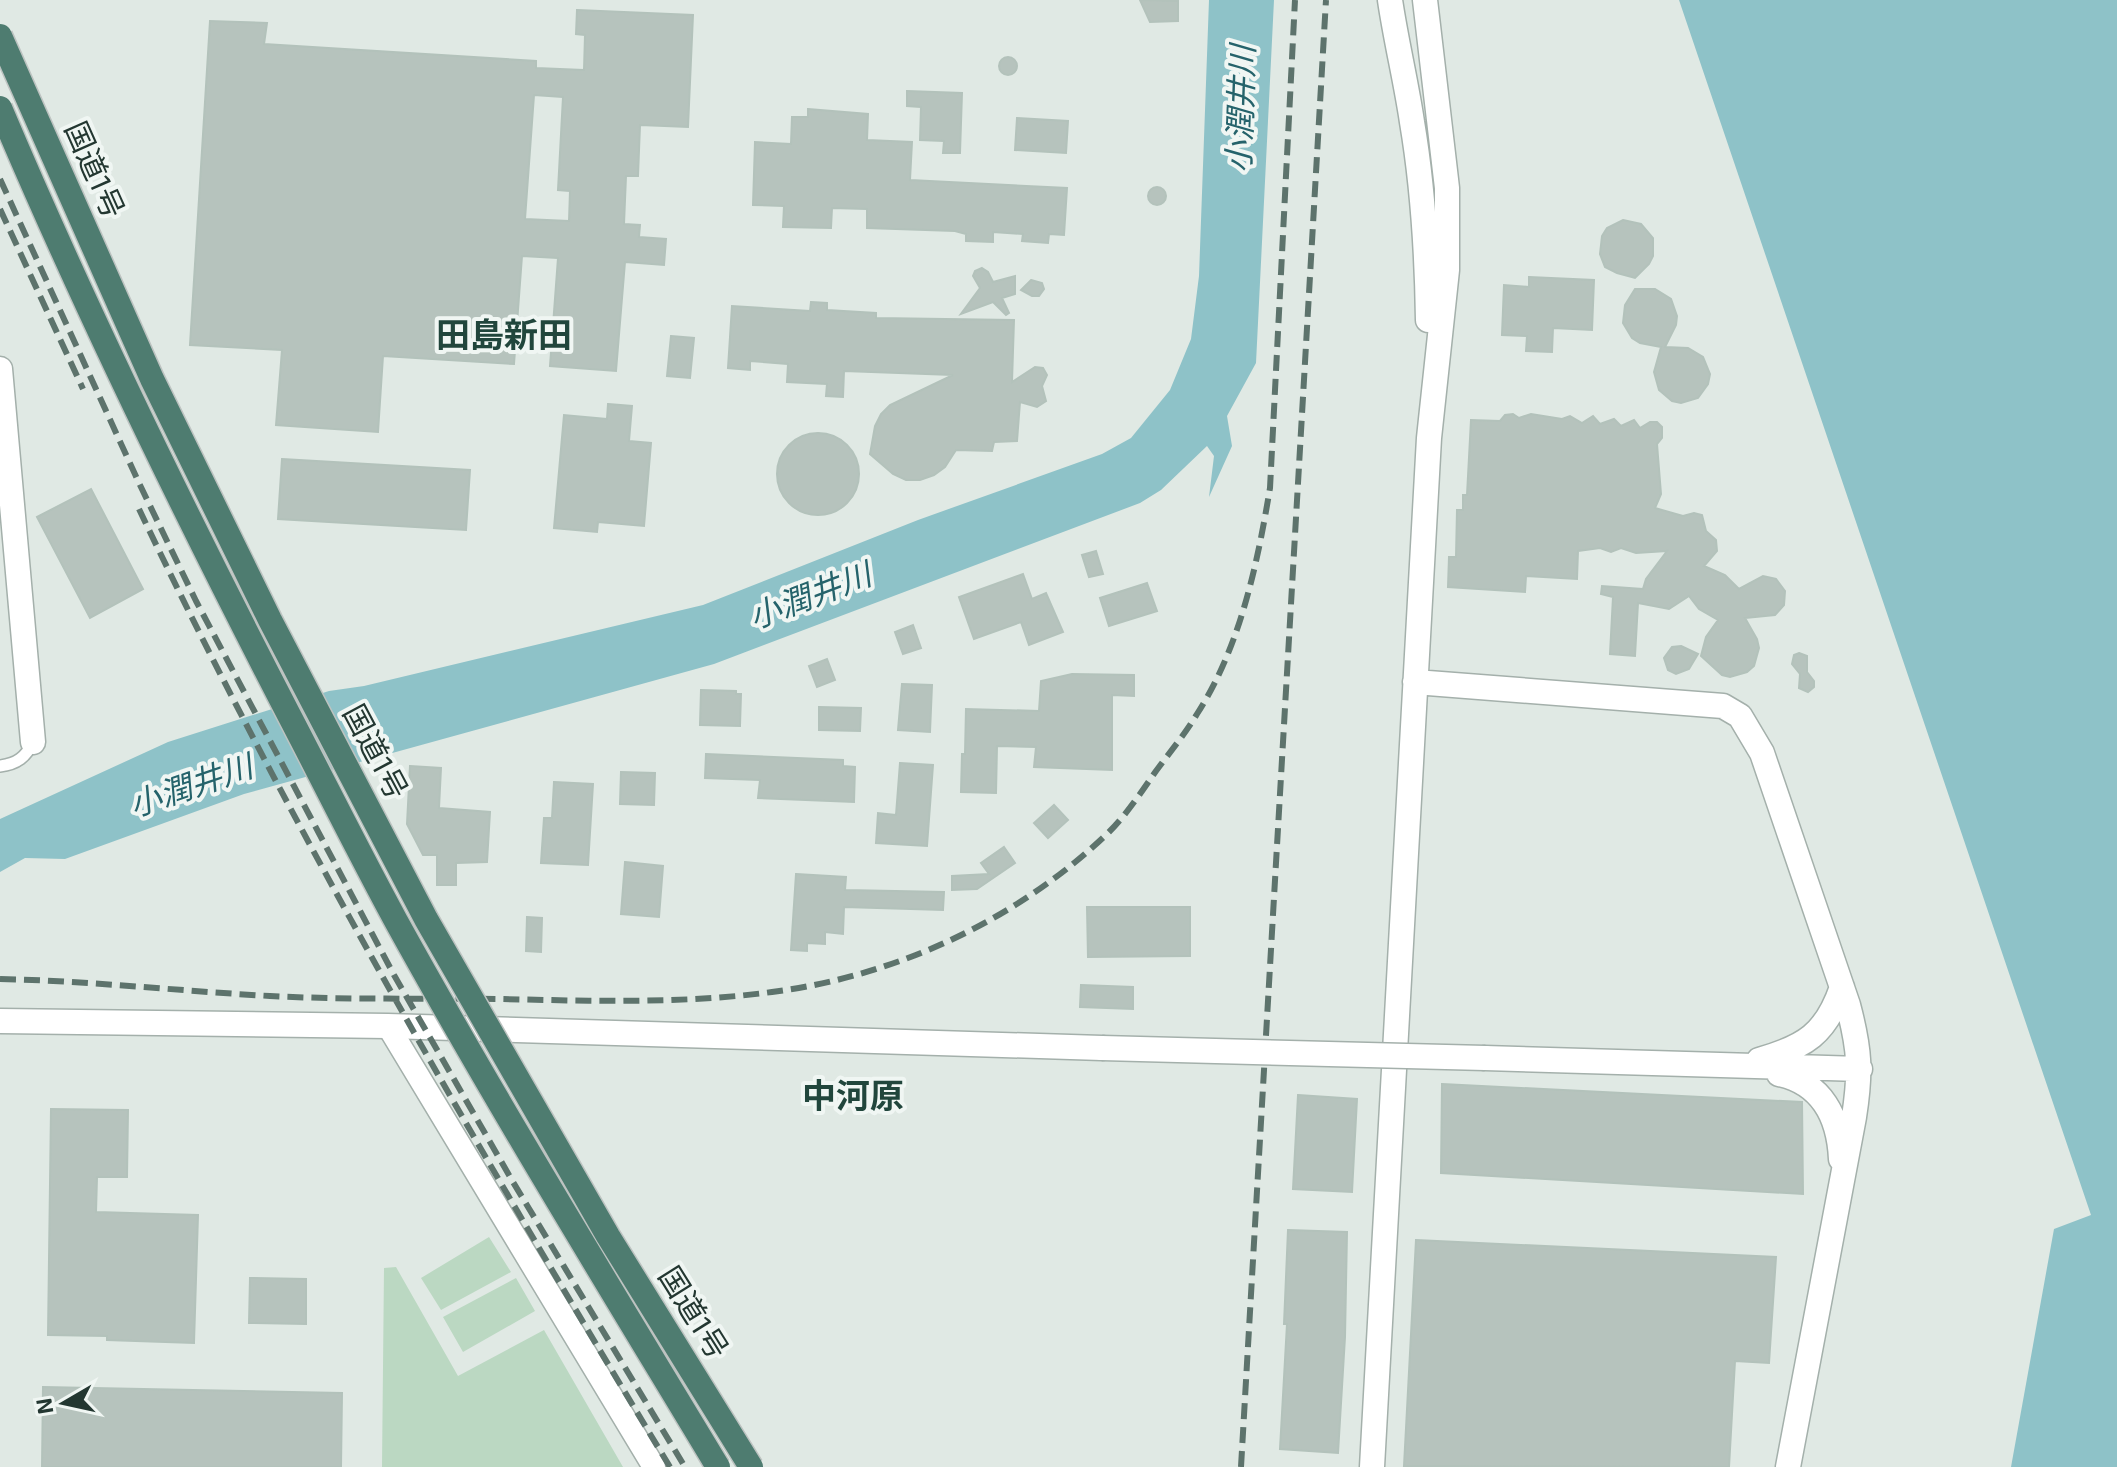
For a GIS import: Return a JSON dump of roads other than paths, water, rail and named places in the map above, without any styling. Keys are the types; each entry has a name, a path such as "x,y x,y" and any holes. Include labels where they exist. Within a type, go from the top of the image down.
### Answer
{"highway":[{"name":"国道1号","path":"0,36 152,379 270,620 419,905 608,1236 751,1467"},
{"name":"国道1号","path":"0,108 55,239 125,387 240,620 395,919 548,1185 718,1467"}],"street":[{"path":"1390,0 1413,124 1422,193 1427,269 1429,438"},
{"path":"1372,1467 1429,438 1447,270 1447,188 1425,0"},
{"path":"0,369 33,742"},
{"path":"1415,682 1723,706 1740,716 1762,753 1842,987 1857,1037 1860,1069 1854,1117 1788,1467"},
{"path":"1737,1066 1781,1054 1820,1031 1830,1018 1842,987"},
{"path":"0,1021 388,1026 1860,1069"},
{"path":"388,1026 654,1467"},
{"path":"1737,1066 1792,1077 1808,1084 1823,1099 1841,1150 1842,1175"}],"lane":[{"path":"0,766 10,765 26,756 33,742"}],"water":[{"name":"小潤井川","path":"1209,0 1274,0 1256,363 1227,416 1232,446 1209,497 1214,456 1207,446 1161,490 1140,503 714,664 244,794 65,859 25,858 0,872 0,819 168,742 329,691 364,686 703,605 918,520 1102,454 1131,438 1170,390 1191,339 1199,276"},
{"path":"1679,0 2117,0 2117,1467 2011,1467 2054,1229 2091,1215"}],"railway":[{"path":"0,979 328,998 637,1001 739,996 819,984 910,957 996,917 1074,863 1122,818 1197,714 1236,634 1253,576 1270,488 1295,0"},
{"path":"1241,1467 1326,0"},
{"path":"0,179 196,601 394,975 513,1182 685,1467"},
{"path":"0,209 83,389"},
{"path":"139,509 199,632 326,875 529,1232 670,1467"}],"district":[{"name":"田島新田","path":"504,335"},
{"name":"中河原","path":"853,1096"}]}
